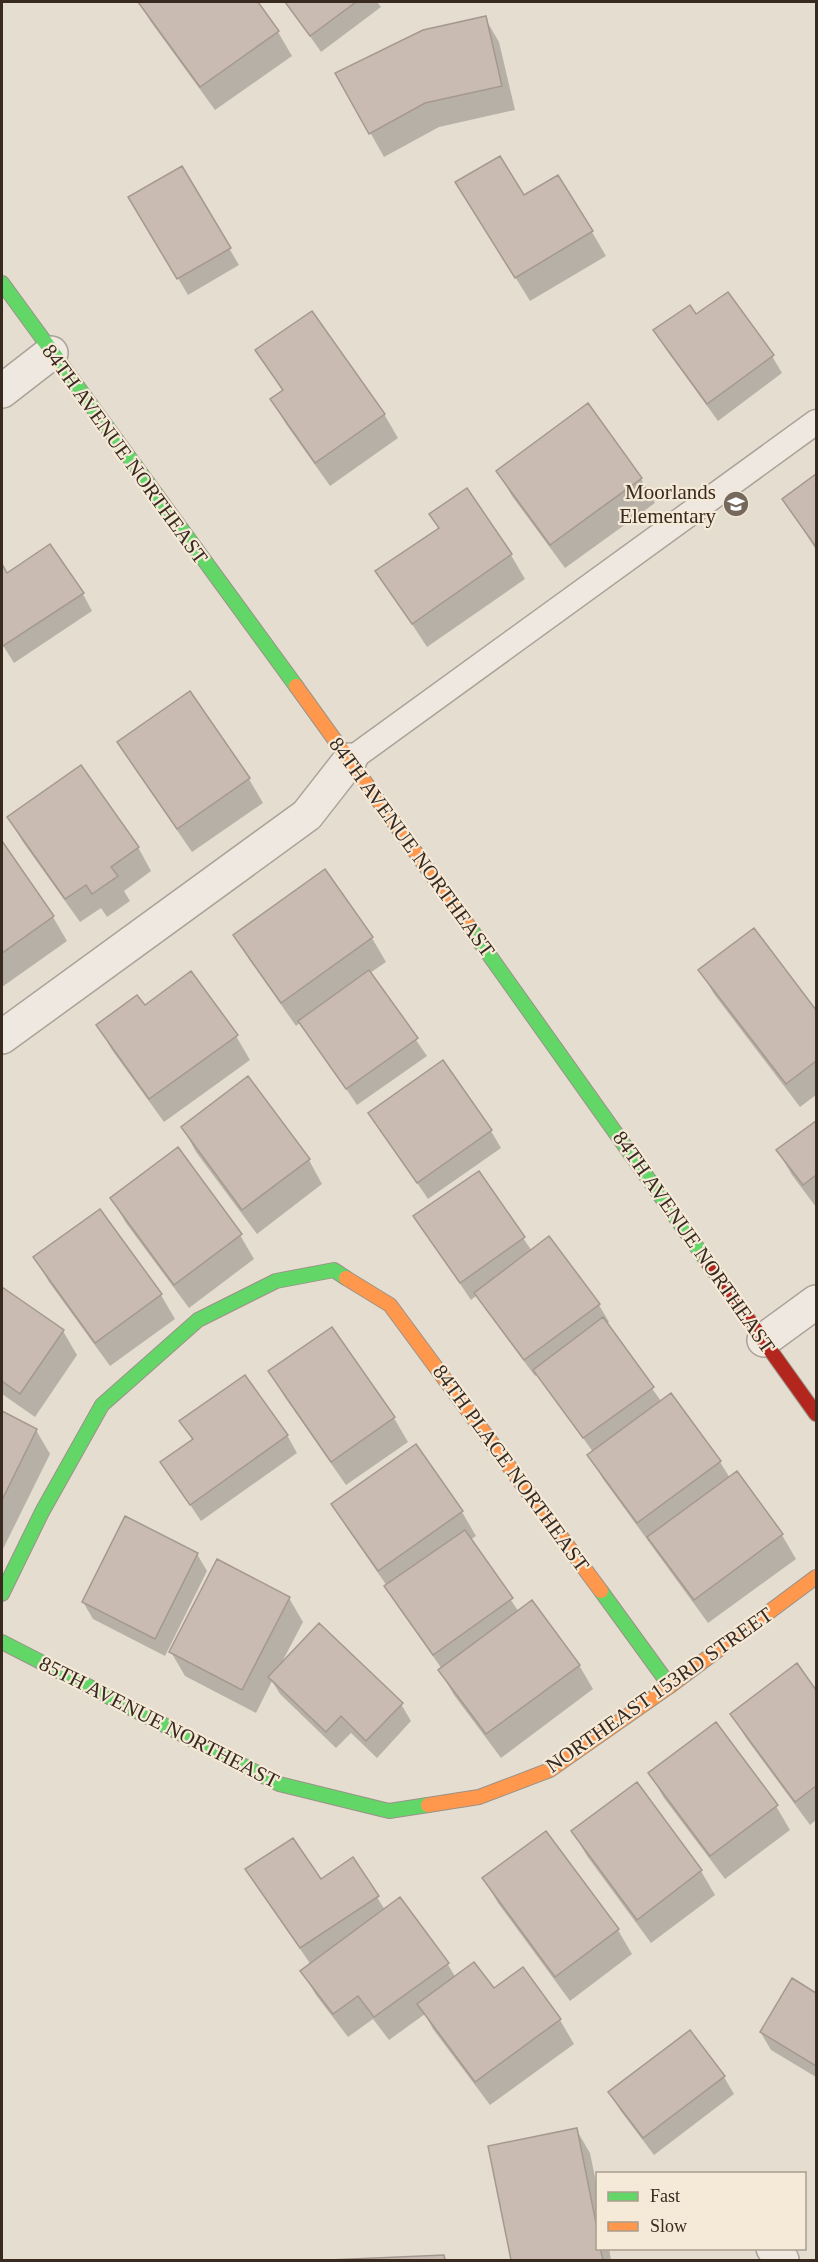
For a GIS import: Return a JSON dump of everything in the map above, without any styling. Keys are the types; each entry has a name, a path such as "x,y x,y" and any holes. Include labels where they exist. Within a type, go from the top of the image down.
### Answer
{"street":[{"name":"84TH AVENUE NORTHEAST","path":"2,284 350,759 816,1414"},
{"path":"2,391 51,353"},
{"path":"2,1037 307,815 350,759"},
{"name":"84TH PLACE NORTHEAST","path":"2,1594 42,1512 102,1405 198,1320 276,1281 334,1270 390,1305 670,1686"},
{"path":"764,1340 816,1302"},
{"name":"NORTHEAST 153RD STREET","path":"389,1811 479,1797 550,1770 670,1686 816,1577"},
{"name":"85TH AVENUE NORTHEAST","path":"2,1642 279,1784 389,1811"}],"lane":[{"path":"350,759 816,422"}],"building":[{"path":"138,2 258,2 279,31 200,87"},
{"path":"285,2 356,2 310,36"},
{"path":"486,16 502,86 425,103 369,134 335,73 423,30"},
{"path":"500,156 524,195 558,175 593,231 515,278 455,182"},
{"path":"182,166 231,248 177,279 128,197"},
{"path":"728,292 774,355 707,404 653,330 690,305 696,314"},
{"path":"312,311 385,414 315,463 270,399 283,390 255,350"},
{"path":"588,403 642,478 550,545 496,471"},
{"path":"816,474 816,547 782,499"},
{"path":"467,488 512,554 412,624 375,571 439,528 429,514"},
{"path":"50,544 84,593 3,646 2,564 7,573"},
{"path":"190,691 250,778 177,829 117,742"},
{"path":"81,765 139,847 111,867 118,876 92,894 86,885 65,899 7,817"},
{"path":"2,841 54,916 2,953"},
{"path":"325,869 373,937 281,1003 233,935"},
{"path":"754,928 816,1010 816,1061 786,1084 698,970"},
{"path":"369,970 418,1038 346,1089 298,1021"},
{"path":"191,971 238,1035 149,1099 96,1025 137,995 145,1005"},
{"path":"443,1060 492,1130 417,1183 368,1113"},
{"path":"248,1076 310,1159 242,1210 181,1127"},
{"path":"816,1121 816,1175 803,1185 776,1150"},
{"path":"178,1147 242,1234 174,1285 110,1198"},
{"path":"479,1171 525,1237 460,1283 413,1216"},
{"path":"100,1209 162,1294 95,1343 33,1257"},
{"path":"549,1236 600,1304 524,1360 474,1293"},
{"path":"2,1287 64,1330 20,1394 2,1381"},
{"path":"603,1317 654,1387 583,1438 533,1370"},
{"path":"332,1327 395,1417 331,1462 268,1371"},
{"path":"245,1375 288,1435 190,1505 160,1462 193,1439 179,1421"},
{"path":"671,1393 721,1461 637,1523 587,1455"},
{"path":"2,1411 37,1429 2,1500"},
{"path":"416,1444 463,1511 378,1571 331,1504"},
{"path":"737,1471 783,1534 694,1600 647,1537"},
{"path":"125,1516 198,1553 155,1639 82,1602"},
{"path":"465,1530 513,1598 433,1655 384,1586"},
{"path":"217,1559 290,1597 242,1690 169,1652"},
{"path":"532,1600 580,1665 486,1734 438,1670"},
{"path":"319,1623 403,1703 366,1741 341,1716 326,1732 268,1677"},
{"path":"797,1663 816,1690 816,1786 795,1802 730,1714"},
{"path":"716,1722 778,1805 710,1856 648,1773"},
{"path":"637,1782 702,1870 637,1920 571,1831"},
{"path":"546,1831 619,1929 555,1977 482,1878"},
{"path":"293,1838 321,1879 353,1857 379,1896 300,1948 245,1869"},
{"path":"400,1897 449,1963 374,2017 358,1996 333,2014 300,1971"},
{"path":"474,1962 494,1988 523,1967 561,2019 475,2082 417,2004"},
{"path":"792,1978 816,1993 816,2066 760,2032"},
{"path":"690,2030 725,2076 643,2138 608,2092"},
{"path":"577,2128 596,2223 596,2250 600,2250 603,2260 511,2260 488,2146"},
{"path":"444,2255 445,2260 329,2260"}],"traffic: fast":[{"path":"2,283 296,686"},
{"path":"470,928 706,1260"},
{"path":"2,1594 42,1512 102,1405 198,1320 276,1281 334,1270 346,1278"},
{"path":"601,1591 670,1686"},
{"path":"2,1642 279,1784 389,1811 428,1805"}],"traffic: slow":[{"path":"296,686 470,928"},
{"path":"346,1278 390,1305 601,1591"},
{"path":"428,1805 479,1797 550,1770 670,1686 816,1577"}],"traffic: jam":[{"path":"706,1260 816,1414"}],"place":[{"name":"Moorlands Elementary","path":"736,504"}]}
